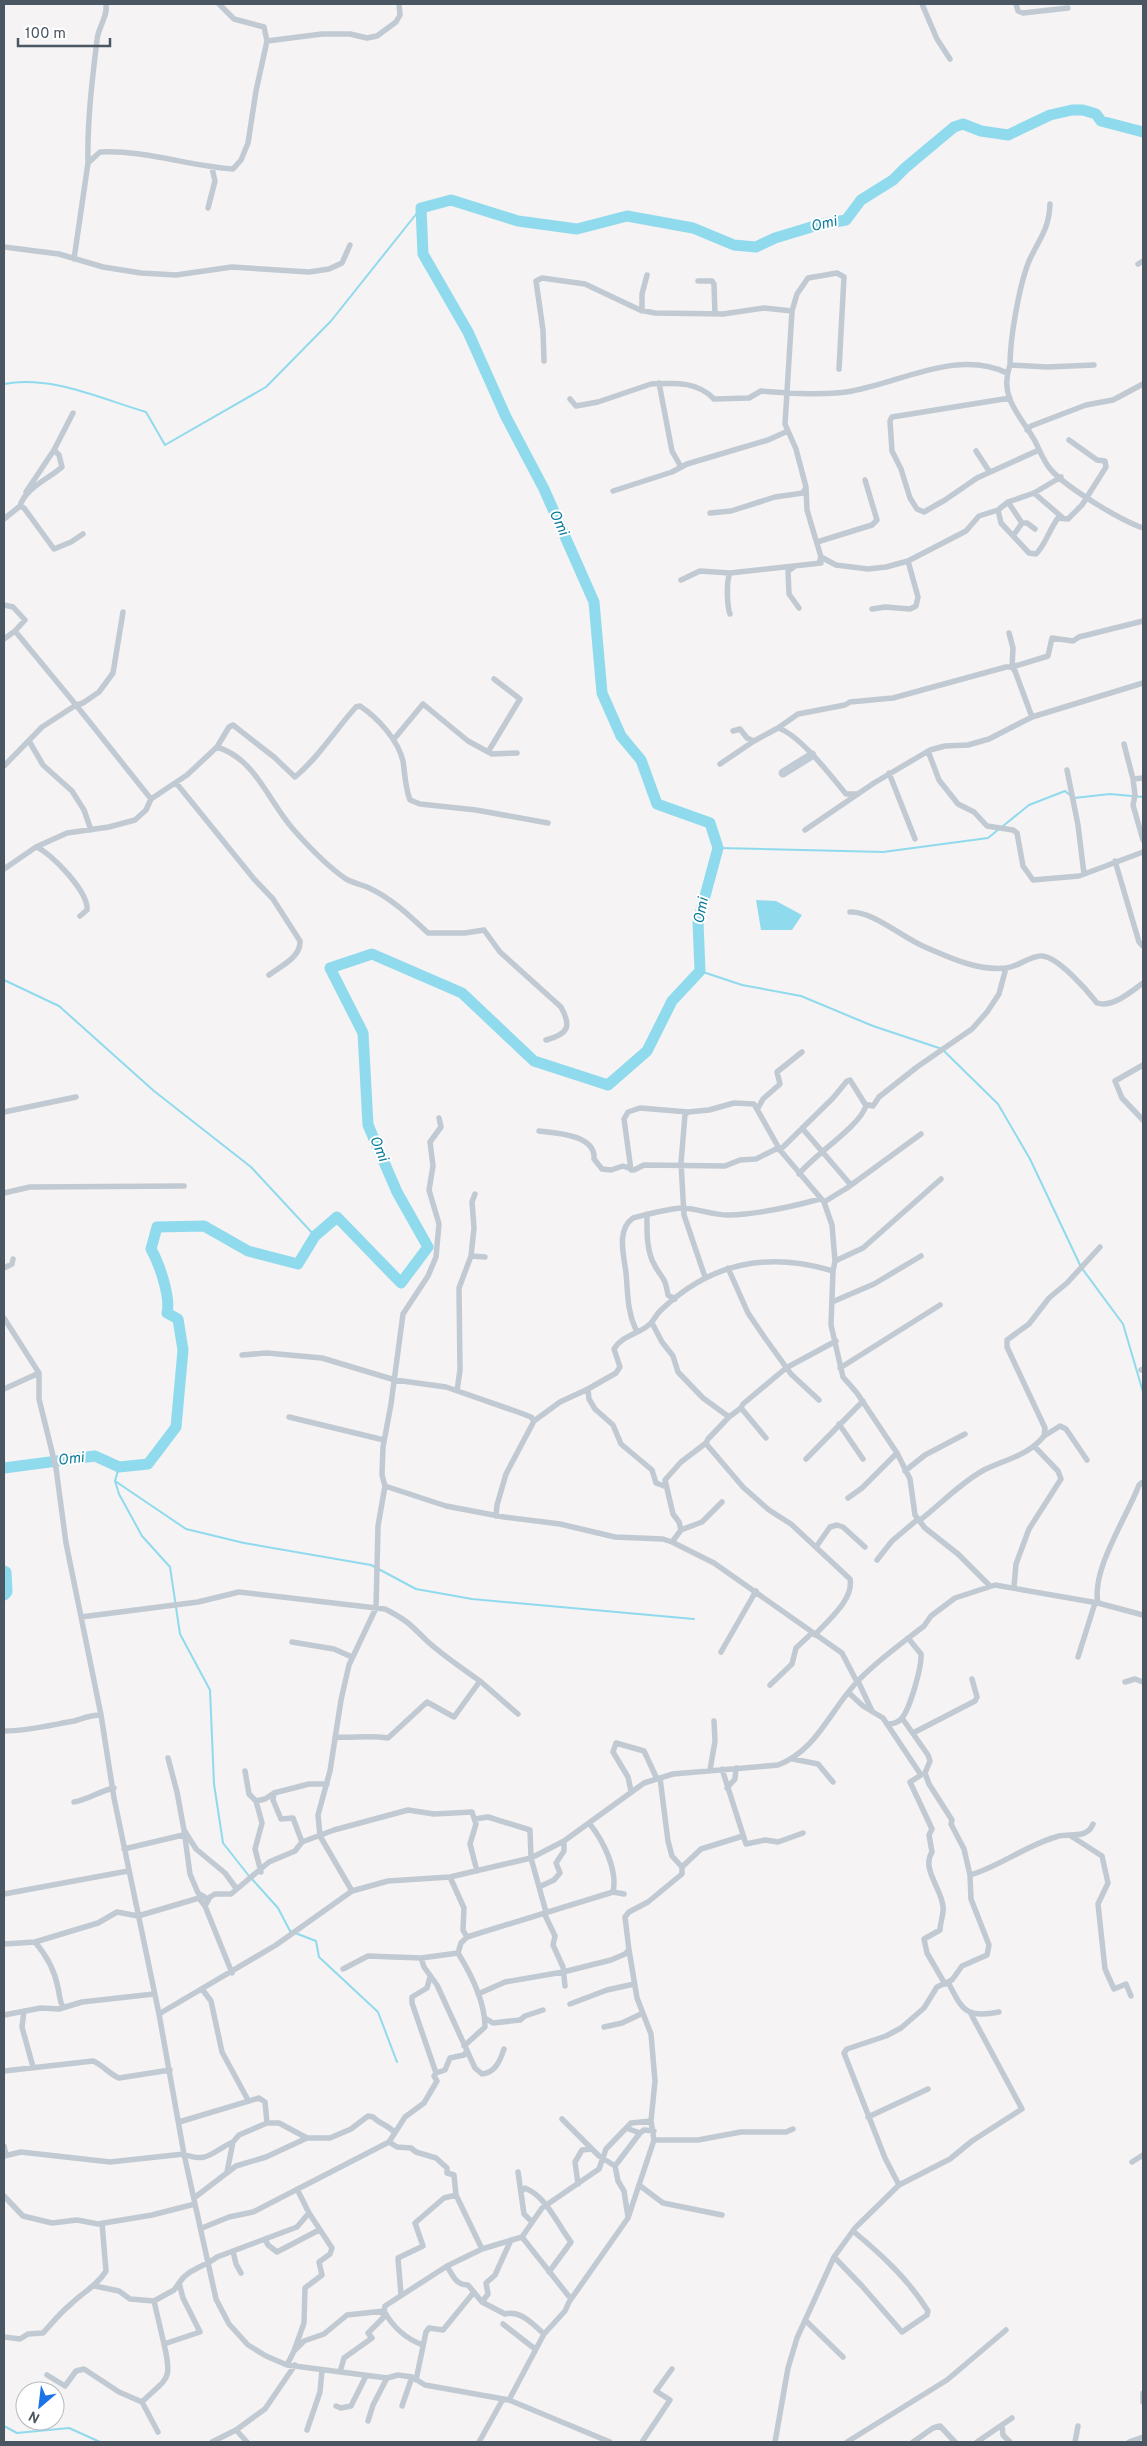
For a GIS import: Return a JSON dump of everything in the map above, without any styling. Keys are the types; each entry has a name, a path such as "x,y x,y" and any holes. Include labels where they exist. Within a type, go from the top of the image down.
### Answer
{"street":[{"path":"74,258 88,163 87,141 94,64 99,28 107,12 106,4"},
{"path":"88,163 100,152 124,151 212,168 234,169 242,160 248,143 256,91 267,41 264,27 234,19 219,4"},
{"path":"267,41 322,34 350,34 367,38 377,36 396,22 400,15 399,4"},
{"path":"1016,4 1018,11 1023,13 1068,8"},
{"path":"925,5 937,39 950,59"},
{"path":"208,208 215,181 212,168"},
{"path":"1050,204 1049,218 1044,236 1029,262 1012,338 1010,364 1007,373 1010,398 1014,411 1052,471 1086,496 1132,524 1143,528"},
{"path":"4,247 59,254 103,267 141,273 176,275 232,267 310,272 329,269 342,263 350,245"},
{"path":"820,560 818,542 808,510 806,487 796,449 785,424 792,311 797,294 808,278 838,273 844,276 839,369"},
{"path":"642,311 642,294 647,275"},
{"path":"544,361 543,330 536,281 542,278 585,284 642,311 714,314 764,308 792,311"},
{"path":"698,280 712,281 714,284 714,314"},
{"path":"570,399 576,406 659,383 685,384 704,389 714,399 749,398 761,391 788,393 850,392 929,370 968,364 993,366 1007,373"},
{"path":"1010,364 1047,367 1094,365"},
{"path":"659,383 672,451 681,467"},
{"path":"1027,430 1031,426 1086,405 1113,400 1143,384"},
{"path":"1010,398 892,418 890,421 892,451 901,469 910,498 917,509 924,512 989,471 1039,450"},
{"path":"4,519 20,506 22,499 54,450 73,413"},
{"path":"613,491 681,467 768,440 788,431"},
{"path":"998,510 1001,523 1029,553 1036,554 1058,518 1068,519 1082,505 1106,467 1105,461 1098,460 1069,440"},
{"path":"22,499 50,474 62,467 59,455 54,450"},
{"path":"976,451 989,471"},
{"path":"681,580 700,571 730,573 796,566 820,560 868,569 886,567 908,561 966,531 979,516 998,510 1008,502 1034,493 1061,477"},
{"path":"818,542 872,525 877,520 866,480"},
{"path":"710,513 731,511 757,505 774,497 802,493 806,487"},
{"path":"1034,493 1063,518"},
{"path":"1008,502 1022,523"},
{"path":"20,506 24,508 53,548 71,542 83,534"},
{"path":"1022,523 1027,523 1035,529"},
{"path":"1013,536 1022,523"},
{"path":"872,610 885,607 910,609 916,606 918,597 908,561"},
{"path":"796,566 788,571 788,582 789,594 799,608"},
{"path":"730,573 726,580 729,596 726,605 730,614"},
{"path":"4,605 13,606 25,620 4,639"},
{"path":"4,766 42,727 99,692 113,673 123,612"},
{"path":"720,764 754,740 778,728 798,714 845,705 850,702 893,698 942,686 984,671 1012,667 1048,656 1052,638 1074,641 1079,636 1143,621"},
{"path":"15,631 152,799"},
{"path":"1009,633 1013,648 1012,667 1019,679 1032,717"},
{"path":"488,752 520,699 494,679"},
{"path":"805,830 889,773 928,751 945,746 968,745 989,739 1032,717 1143,683"},
{"path":"394,739 423,704 468,741 488,752 492,754 517,753"},
{"path":"4,869 36,847 67,833 91,830 135,820 146,810 152,799 177,784 216,747 229,727 233,725 274,757 295,777 320,753 356,707 360,706 394,739 403,760 404,783 410,800 420,804 476,810 548,823"},
{"path":"778,728 786,730 820,761 846,794 858,794"},
{"path":"733,731 740,729 747,738 754,740"},
{"path":"29,741 44,764 72,791 84,810 91,830"},
{"path":"1124,744 1133,779 1135,795 1133,805 1143,840"},
{"path":"216,747 236,756 249,768 268,792 292,829 346,879 367,888 406,912 428,933 465,933 484,930 500,952 561,1006 567,1018 566,1030 561,1036 546,1040"},
{"path":"928,751 939,780 958,804 974,812 987,826 1013,830 1017,833 1023,866 1033,880 1084,874 1114,861 1143,852"},
{"path":"782,773 812,755"},
{"path":"1067,770 1078,825 1084,874"},
{"path":"889,773 915,839"},
{"path":"1133,779 1143,778"},
{"path":"177,784 254,879 273,899 300,941 300,948 297,954 269,975"},
{"path":"36,847 45,851 82,893 87,903 87,910 80,916"},
{"path":"1114,861 1139,942 1143,946"},
{"path":"850,912 859,912 868,918 882,922 918,944 956,961 983,967 1006,968 1041,956 1048,958 1066,972 1097,1003 1103,1005 1114,1001 1143,983"},
{"path":"866,1106 873,1106 879,1097 917,1067 972,1029 999,994 1006,968"},
{"path":"758,1108 763,1099 780,1084 777,1072 802,1052"},
{"path":"1143,1065 1115,1081 1122,1098 1143,1120"},
{"path":"539,1131 561,1134 591,1145 594,1151 594,1159 602,1169 611,1170 623,1166 631,1170 644,1165 681,1167 725,1166 740,1160 756,1159 776,1149 780,1150 847,1081 850,1080 866,1106"},
{"path":"4,1112 76,1096"},
{"path":"631,1170 624,1119 628,1112 640,1108 688,1112 709,1110 734,1102 754,1104 758,1108 780,1150 822,1200 832,1225 835,1261 831,1325 843,1377 863,1402 897,1453 910,1479 915,1515 925,1528 958,1554 990,1586"},
{"path":"799,1174 821,1151 843,1134 864,1112 866,1106"},
{"path":"688,1112 685,1116 683,1130 681,1167 684,1208 687,1228 695,1242 705,1277"},
{"path":"352,1891 320,1836 318,1815 327,1784 341,1700 352,1657 376,1608 378,1526 384,1486 382,1475 384,1440 403,1314 428,1276 436,1257 439,1224 429,1190 433,1166 430,1142 441,1127 439,1118"},
{"path":"802,1128 850,1184 854,1183"},
{"path":"636,1330 630,1317 626,1294 623,1242 627,1222 647,1214 684,1208 704,1213 729,1215 792,1207 822,1200 854,1183 921,1134"},
{"path":"835,1261 863,1248 940,1179"},
{"path":"4,1193 30,1187 184,1186"},
{"path":"457,1391 460,1370 459,1288 471,1256 474,1228 472,1202 475,1194"},
{"path":"647,1214 649,1248 654,1266 665,1278 668,1295 675,1299"},
{"path":"1044,1436 1045,1428 1027,1394 1021,1375 1007,1347 1007,1340 1029,1324 1049,1298 1067,1284 1100,1247"},
{"path":"471,1256 485,1257"},
{"path":"832,1302 874,1284 921,1256"},
{"path":"4,1268 12,1264 12,1259"},
{"path":"496,1516 496,1505 506,1474 534,1421 560,1402 616,1373 620,1368 614,1349 618,1344 636,1330 644,1329 652,1323 658,1312 705,1277 750,1262 778,1262 818,1267 833,1271"},
{"path":"728,1268 748,1313 786,1368 819,1400"},
{"path":"840,1368 940,1305"},
{"path":"4,1318 38,1372 39,1400 56,1468 66,1542 101,1715 128,1871 170,2070 184,2154 202,2228 207,2264 216,2299 228,2324 248,2345 287,2365 366,2376 386,2378 398,2375 414,2378 425,2385 506,2400 610,2442"},
{"path":"652,1323 662,1342 673,1356 678,1372 703,1398 729,1417"},
{"path":"681,1530 679,1522 673,1514 664,1486 668,1476 706,1443 729,1417 741,1408 748,1398 786,1368 836,1342"},
{"path":"242,1355 267,1353 322,1358 394,1380 416,1382 457,1391 531,1417 534,1421"},
{"path":"4,1389 38,1372"},
{"path":"588,1389 589,1399 613,1425 621,1444 631,1450 652,1470 656,1483 664,1486"},
{"path":"806,1459 863,1402"},
{"path":"741,1408 766,1438"},
{"path":"289,1417 384,1440"},
{"path":"839,1424 864,1460"},
{"path":"877,1560 892,1541 960,1486 984,1470 1012,1460 1060,1426 1066,1428 1087,1460"},
{"path":"905,1471 925,1455 965,1434"},
{"path":"706,1443 743,1487 769,1510 791,1524 850,1579 851,1585 845,1600 813,1634 796,1648 792,1664 770,1685"},
{"path":"1014,1587 1016,1564 1029,1529 1061,1479 1058,1471 1034,1446"},
{"path":"848,1498 862,1488 897,1453"},
{"path":"1078,1657 1096,1603 1096,1593 1113,1538 1139,1485 1143,1482"},
{"path":"384,1486 446,1506 496,1516 560,1524 615,1538 663,1539 672,1542 714,1563 842,1653 872,1712"},
{"path":"672,1542 681,1530 702,1522 722,1502"},
{"path":"816,1547 830,1527 837,1525 865,1546"},
{"path":"159,2014 232,1973 276,1945 352,1891 388,1881 450,1877 531,1858 564,1841 631,1792 673,1774 778,1765 793,1759 815,1738 857,1682 924,1626 931,1616 955,1598 990,1586 1014,1587 1096,1603 1143,1615"},
{"path":"721,1652 756,1591"},
{"path":"81,1617 198,1602 239,1592 385,1609 417,1628 426,1640 480,1681 518,1714"},
{"path":"888,1724 895,1724 902,1718 912,1698 921,1660 921,1654 908,1638"},
{"path":"292,1642 334,1649 352,1657"},
{"path":"913,1733 976,1701 977,1697 972,1679"},
{"path":"1125,1682 1135,1679 1143,1682"},
{"path":"335,1737 354,1738 369,1735 388,1738 426,1702 454,1717 480,1681"},
{"path":"775,2442 788,2368 796,2338 834,2257 853,2231 899,2185 950,2159 1022,2109 971,2014 961,2007 927,1953 924,1939 940,1930 943,1907 930,1871 929,1857 932,1852 932,1843 929,1835 932,1830 910,1782 921,1776 888,1724 849,1693"},
{"path":"4,1731 45,1727 89,1715 101,1715"},
{"path":"899,2185 868,2117 844,2053 847,2049 886,2036 901,2028 924,2008 937,1988 946,1983 966,1963 981,1959 987,1954 989,1945 971,1899 970,1875 964,1849 951,1824 952,1820 929,1784 925,1774 930,1761 928,1755 902,1718"},
{"path":"710,1770 714,1741 714,1721"},
{"path":"480,2442 544,2334 565,2311 571,2299 628,2218 654,2140 651,2121 655,2066 651,2034 634,1984 625,1917 629,1912 648,1902 682,1874 682,1867 672,1856 658,1779 644,1751 616,1743 613,1752 628,1778 631,1792"},
{"path":"168,1758 177,1792 190,1874 198,1893 208,1899"},
{"path":"793,1759 818,1764 833,1782"},
{"path":"727,1788 735,1778 736,1768"},
{"path":"722,1769 746,1844 765,1840 778,1842 803,1833"},
{"path":"245,1771 249,1794 256,1801 262,1823 255,1849 261,1872"},
{"path":"256,1801 265,1799 274,1793 309,1784 327,1784"},
{"path":"74,1802 84,1801 101,1790 114,1788"},
{"path":"274,1793 273,1800 281,1819 292,1818 302,1842"},
{"path":"205,1906 208,1899 216,1894 231,1894 236,1888 261,1872 269,1862 295,1851 302,1842 334,1830 408,1810 441,1814 472,1812 475,1819 470,1844 477,1870"},
{"path":"475,1819 488,1817 530,1830 531,1858 545,1913 555,1936 553,1945 563,1967 565,1986"},
{"path":"589,1823 598,1834 614,1876 613,1892"},
{"path":"970,1875 1050,1839 1061,1836 1081,1835 1091,1829 1093,1824"},
{"path":"124,1849 183,1832"},
{"path":"183,1832 196,1849 224,1874 236,1888"},
{"path":"682,1867 701,1849 743,1836"},
{"path":"1072,1836 1102,1856 1108,1883 1097,1901 1105,1969 1114,1988 1126,1984 1131,1996"},
{"path":"539,1887 554,1880 560,1873 556,1863 564,1851 564,1841"},
{"path":"4,1894 128,1871"},
{"path":"450,1877 464,1908 463,1930 467,1937"},
{"path":"436,2073 445,2070 450,2058 464,2055 465,2050 485,2027 485,2018 478,1994 458,1952 461,1943 467,1937 613,1892 624,1894"},
{"path":"4,1944 35,1942 98,1922 117,1912 138,1916 199,1898 205,1906 232,1973"},
{"path":"35,1942 44,1952 51,1967 63,2007"},
{"path":"478,1994 504,1982 563,1972 611,1960 625,1954 629,1950"},
{"path":"343,1969 368,1956 421,1958 458,1952"},
{"path":"421,1958 424,1967 437,1985 474,2068 484,2075 498,2065 504,2050"},
{"path":"202,2228 229,2217 253,2212 389,2142 406,2117 424,2103 437,2081 412,2003 412,1997 427,1988 431,1982 430,1977"},
{"path":"570,2004 634,1984"},
{"path":"202,1989 211,2001 222,2052 248,2100"},
{"path":"4,2015 40,2008 59,2009 82,2002 154,1994"},
{"path":"485,2018 493,2023 505,2020 514,2022 543,2010"},
{"path":"24,2011 22,2028 32,2067"},
{"path":"971,2014 986,2015 998,2012"},
{"path":"604,2027 622,2023 643,2013"},
{"path":"4,2071 93,2061 101,2064 113,2076 119,2078 170,2070"},
{"path":"868,2117 928,2089"},
{"path":"179,2122 259,2098 265,2102 268,2123"},
{"path":"4,2196 23,2216 52,2223 77,2220 102,2223 152,2216 194,2201 236,2166 266,2158 307,2138 330,2138 350,2129 368,2116 373,2117 380,2124 390,2127 394,2132"},
{"path":"562,2119 601,2157 615,2166 618,2181 624,2191 624,2208 628,2218"},
{"path":"601,2157 631,2122 651,2121"},
{"path":"4,2146 5,2155 21,2152 110,2162 184,2154 202,2159 233,2142 239,2135 268,2123 279,2123 307,2138"},
{"path":"626,2128 640,2133"},
{"path":"654,2140 698,2140 721,2134 786,2132 793,2129"},
{"path":"615,2166 640,2133 644,2130 654,2131"},
{"path":"227,2172 233,2142"},
{"path":"389,2142 397,2147 411,2148 416,2152 436,2158 447,2168 447,2173 454,2175 456,2195 482,2249"},
{"path":"578,2184 576,2160 582,2150 592,2149"},
{"path":"1132,2162 1143,2155"},
{"path":"340,2372 344,2358 357,2348 371,2341 372,2338 368,2332 383,2318 385,2306 448,2266 482,2249 522,2237 531,2221 546,2205 597,2171 603,2163 601,2157"},
{"path":"518,2172 524,2214 531,2221"},
{"path":"640,2185 663,2203 722,2215"},
{"path":"521,2192 525,2188 529,2190 546,2205 571,2242 549,2272"},
{"path":"287,2365 304,2324 305,2288 322,2275 320,2262 330,2254 332,2248 319,2230 297,2189"},
{"path":"401,2295 398,2258 423,2246 415,2223 444,2198 456,2195"},
{"path":"95,2286 119,2291 130,2299 154,2302 174,2290 184,2275 217,2257 297,2226 310,2213"},
{"path":"4,2337 20,2339 28,2334 44,2333 72,2302 95,2286 106,2271 102,2223"},
{"path":"265,2239 268,2245 277,2252 319,2230"},
{"path":"834,2257 902,2332 926,2315 928,2311 910,2284 879,2253 853,2231"},
{"path":"522,2237 571,2299"},
{"path":"482,2302 488,2294 486,2283 494,2275 509,2248 511,2240"},
{"path":"233,2251 236,2264 242,2273"},
{"path":"448,2266 456,2281 462,2285 468,2285 482,2302 505,2314 513,2312 523,2316 544,2334"},
{"path":"164,2344 200,2332 183,2298 179,2283"},
{"path":"402,2406 414,2378 429,2328 443,2330 474,2292"},
{"path":"142,2402 167,2378 169,2373 154,2302"},
{"path":"294,2351 304,2341 324,2334 347,2315 384,2311"},
{"path":"384,2311 399,2331 413,2341 423,2345"},
{"path":"805,2320 843,2357"},
{"path":"503,2324 535,2349"},
{"path":"847,2442 946,2380 1006,2330"},
{"path":"212,2442 236,2430 265,2409 295,2365"},
{"path":"47,2375 65,2386 76,2371 84,2369 119,2392 142,2402 158,2432"},
{"path":"642,2442 670,2400 656,2391 672,2369"},
{"path":"307,2430 320,2392 322,2370"},
{"path":"336,2406 341,2408 351,2406 366,2376"},
{"path":"368,2421 373,2405 386,2378"},
{"path":"1143,2393 1143,2402"},
{"path":"977,2442 1012,2418"},
{"path":"1002,2425 1003,2435 1010,2442"},
{"path":"913,2442 922,2440 933,2428 940,2426 955,2442"},
{"path":"1075,2442 1078,2426"},
{"path":"236,2430 247,2442"},
{"path":"1129,2442 1143,2437"}],"water":[{"path":"756,900 776,901 802,915 792,930 761,930"}],"waterway":[{"name":"Omi","path":"4,1468 95,1456 119,1467 148,1464 176,1427 183,1350 178,1319 167,1313 166,1289 161,1271 151,1249 157,1227 204,1226 248,1251 298,1264 315,1236 337,1217 401,1283 428,1247 397,1192 368,1125 363,1033 330,968 372,954 462,993 534,1061 608,1085 647,1051 672,1001 700,971 698,922 718,848 710,823 657,804 641,760 621,736 602,693 594,602 544,489 506,417 468,332 423,254 421,208 451,200 518,221 577,229 627,216 693,228 734,245 756,247 775,238 818,225 846,220 861,200 893,180 954,127 963,124 981,131 1008,135 1050,115 1072,110 1083,110 1096,114 1101,121 1143,132"},
{"path":"4,384 22,382 58,385 146,412 165,445 266,387 331,321 421,208"},
{"path":"1003,826 1029,805 1065,791 1070,795"},
{"path":"1074,798 1110,794 1143,797"},
{"path":"718,848 883,852 988,838 999,829"},
{"path":"700,971 742,985 801,996 873,1026 942,1049 998,1104 1030,1159 1081,1267 1123,1324 1143,1392"},
{"path":"4,980 59,1006 154,1091 251,1167 315,1236"},
{"path":"119,1467 115,1481 119,1494 142,1536 170,1567 180,1634 210,1690 214,1784 223,1843 249,1876"},
{"path":"115,1481 186,1529 244,1543 371,1565 416,1589 472,1599 694,1619"},
{"name":"Omi","path":"4,1571 6,1572 7,1592 4,1595"},
{"path":"252,1879 278,1908 290,1931 316,1941 319,1957 378,2012 397,2062"},
{"path":"4,2426 17,2433 69,2428 100,2442"}]}
